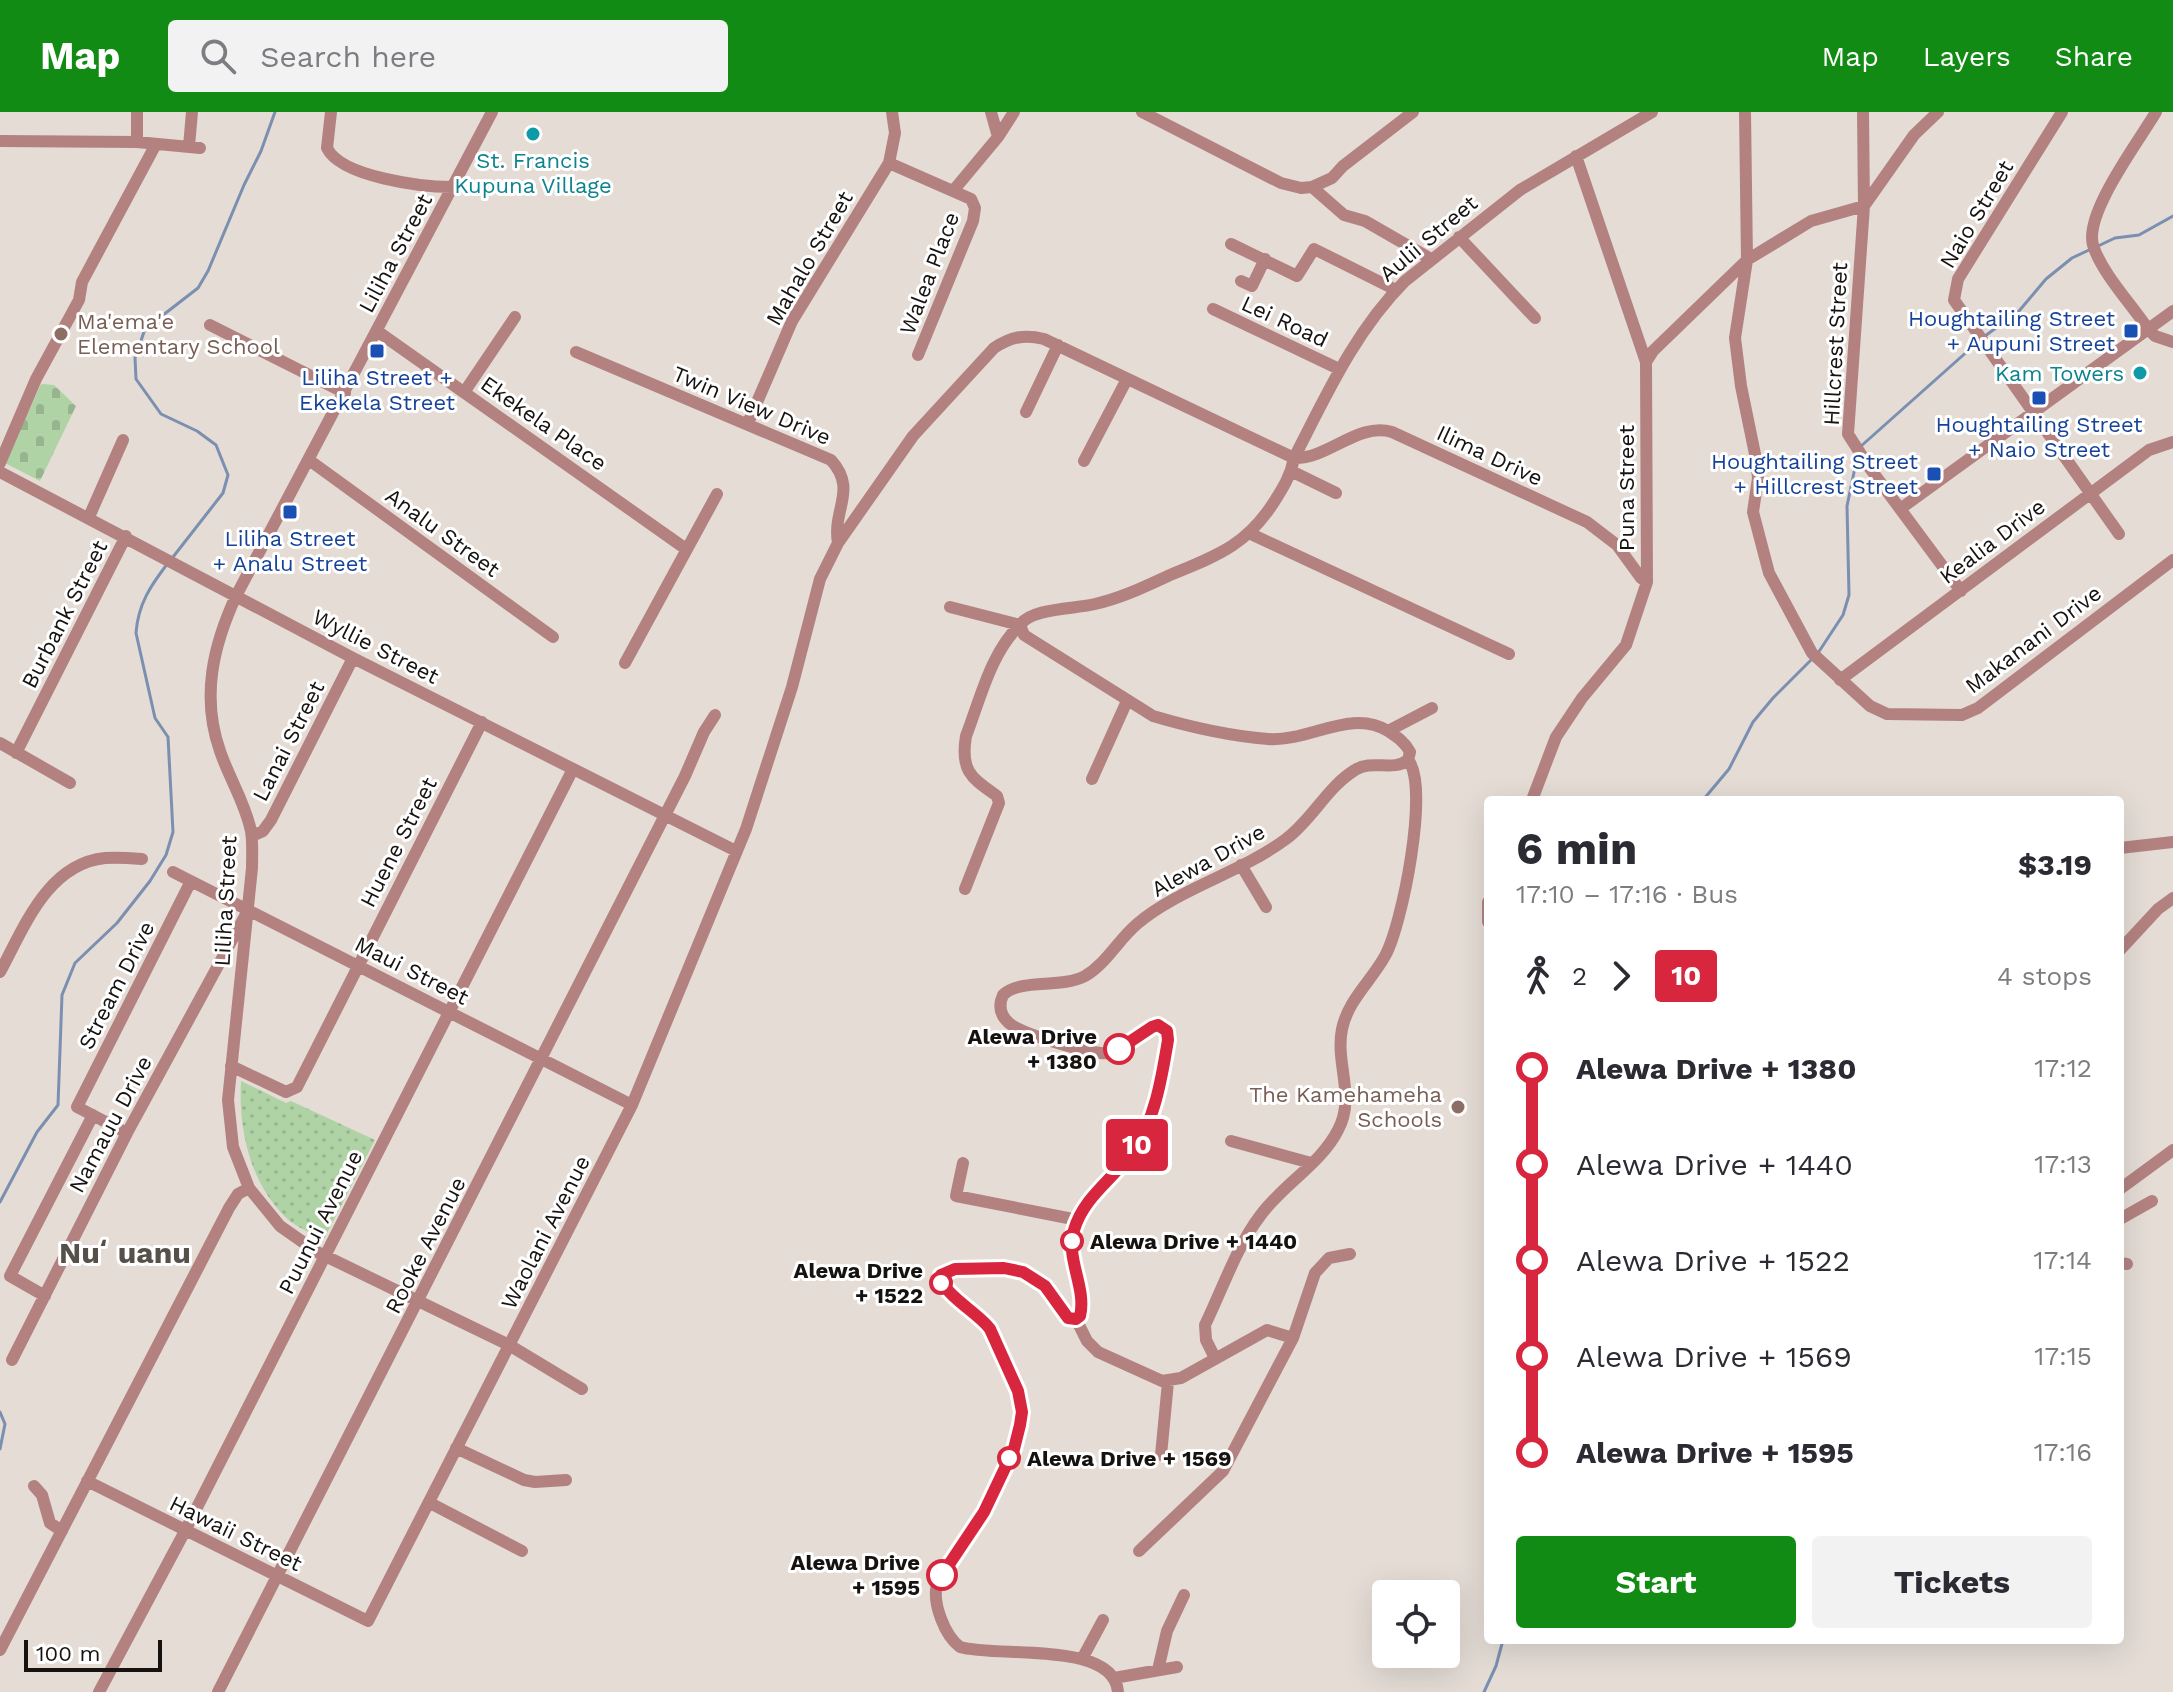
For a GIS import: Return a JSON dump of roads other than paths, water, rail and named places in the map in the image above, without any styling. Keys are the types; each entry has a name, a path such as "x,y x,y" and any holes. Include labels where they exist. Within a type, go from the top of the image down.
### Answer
{"street":[{"path":"137,112 137,142"},
{"path":"0,141 137,142 194,147 192,112"},
{"path":"331,112 327,148 339,162 371,174 452,187"},
{"name":"Liliha Street","path":"492,112 236,596 222,626 212,659 210,702 219,750 241,799 252,836 248,910 231,1066 229,1125 233,1147 249,1188 280,1226 325,1256 509,1345 582,1389"},
{"name":"Mahalo Street","path":"748,423 792,321 889,163 895,133 892,112"},
{"path":"991,112 998,137"},
{"path":"953,191 998,137 1014,112"},
{"path":"1142,112 1281,183 1301,188 1312,187 1332,178 1413,112"},
{"name":"Aulii Street","path":"1294,458 1339,369 1376,313 1396,290 1520,190 1652,112"},
{"name":"Makanani Drive","path":"1745,112 1747,260 1735,338 1758,478 1753,512 1769,573 1816,657 1870,706 1887,714 1962,715 1978,708 2173,560"},
{"name":"Hillcrest Street","path":"1863,112 1864,206 1848,434 1858,453 1961,591"},
{"path":"1646,362 1653,351 1747,260 1811,221 1864,206 1914,135 1938,112"},
{"name":"Naio Street","path":"2062,112 1958,279 1954,300 2119,534"},
{"path":"2156,112 2095,212 2092,242 2099,258 2148,329 2155,336 2173,342"},
{"path":"0,463 36,379 79,300 82,282 156,144"},
{"name":"Puna Street","path":"1534,796 1556,737 1582,698 1626,645 1647,582 1646,362 1576,156"},
{"name":"Walea Place","path":"889,163 971,199 975,208 973,221 918,355"},
{"path":"1312,187 1344,215 1365,221 1431,259"},
{"path":"1459,237 1535,318"},
{"path":"1231,244 1297,276 1314,249 1396,290"},
{"path":"1241,281 1252,286 1265,259"},
{"name":"Lei Road","path":"1213,309 1339,369"},
{"path":"1900,509 2173,311"},
{"path":"465,391 515,317"},
{"path":"210,325 345,393"},
{"name":"Ekekela Place","path":"377,331 686,549"},
{"path":"736,851 776,739 820,579 838,543 913,436 994,348 1017,337 1030,336 1058,345 1294,458 1291,471 1271,507 1251,534 1216,556 1126,595 1093,605 1036,614 1024,620 1008,637 966,736 964,751 968,772 977,784 997,796 999,803 965,889"},
{"path":"1026,412 1058,345"},
{"name":"Twin View Drive","path":"576,352 831,460 839,468 845,490 836,526 838,543"},
{"path":"1084,461 1127,379"},
{"name":"Ilima Drive","path":"1294,458 1314,454 1374,428 1392,432 1585,521 1617,545 1647,582"},
{"path":"89,517 123,440"},
{"name":"Kealia Drive","path":"1840,680 2149,450 2173,442"},
{"name":"Analu Street","path":"309,460 553,637"},
{"path":"1291,471 1336,493"},
{"name":"Wyllie Street","path":"0,472 353,658 736,851"},
{"path":"625,663 717,494"},
{"path":"1251,534 1509,654"},
{"name":"Burbank Street","path":"16,753 126,536"},
{"path":"950,607 1020,625"},
{"path":"1020,625 1024,635 1153,716 1269,739 1306,736 1356,722 1371,723 1388,731 1410,752 1408,760 1415,775 1418,816 1394,931 1385,956 1347,1011 1340,1048 1347,1095 1345,1113 1336,1134 1261,1215 1233,1266 1205,1325 1206,1340 1215,1358"},
{"name":"Lanai Street","path":"252,836 263,831 271,820 353,658"},
{"path":"1092,779 1127,701"},
{"path":"1388,731 1432,708"},
{"name":"Rooke Avenue","path":"218,1692 715,715"},
{"name":"Huene Street","path":"231,1066 286,1092 297,1087 482,722"},
{"path":"0,743 70,783"},
{"name":"Alewa Drive","path":"1076,1319 1082,1311 1072,1245 1078,1220 1088,1201 1138,1144 1158,1089 1167,1031 1158,1025 1117,1051 1090,1053 1017,1028 1001,1014 1003,995 1015,988 1067,983 1085,976 1102,963 1144,919 1288,838 1355,769 1372,765 1398,766 1408,760"},
{"name":"Puunui Avenue","path":"99,1692 185,1531 573,769"},
{"path":"2124,848 2173,842"},
{"name":"Waolani Avenue","path":"368,1621 632,1105 736,851"},
{"path":"0,972 36,907 59,877 104,858 142,859"},
{"path":"1241,865 1266,907"},
{"name":"Maui Street","path":"173,872 632,1105"},
{"name":"Stream Drive","path":"93,1115 77,1107 191,881"},
{"path":"2124,946 2158,909 2173,898"},
{"name":"Namauu Drive","path":"12,1360 127,1133 248,910"},
{"path":"45,1296 10,1276 93,1115 127,1133"},
{"path":"1231,1141 1311,1163"},
{"path":"2124,1186 2173,1150"},
{"path":"963,1163 956,1196 1078,1220"},
{"path":"0,1650 229,1208 238,1194 249,1188"},
{"path":"2124,1217 2152,1201"},
{"path":"1139,1551 1223,1471 1293,1338 1315,1273 1329,1258 1350,1254"},
{"path":"1118,1692 1114,1678 1103,1666 1082,1659 960,1647 950,1636 941,1616 936,1591 945,1569 984,1512 1014,1449 1022,1412 1018,1391 990,1329 944,1287 941,1275 955,1269 1004,1268 1023,1272 1045,1286 1068,1318 1076,1319 1087,1341 1098,1352 1168,1382 1181,1378 1267,1330 1293,1338"},
{"path":"1161,1455 1168,1382"},
{"path":"456,1448 524,1480 566,1480"},
{"name":"Hawaii Street","path":"87,1481 368,1621"},
{"path":"34,1486 42,1495 50,1523 62,1531"},
{"path":"430,1503 522,1551"},
{"path":"1158,1670 1167,1631 1184,1595"},
{"path":"1082,1659 1103,1620"},
{"path":"1114,1678 1177,1667"}],"waterway":[{"path":"173,557 223,493 228,475 216,445 197,431 161,414 136,379 135,358 145,329 198,288 208,271 275,112"},
{"path":"2096,247 2115,238 2139,235 2173,216"},
{"path":"1985,336 2019,311 2046,279 2072,258 2089,250"},
{"path":"1860,447 1979,341"},
{"path":"1818,653 1843,615 1849,595 1847,506 1857,458"},
{"path":"0,1202 37,1132 58,1105 62,995 75,963 117,923 150,881 166,855 173,832 168,737 155,718 136,633 146,595 168,563"},
{"path":"1706,796 1729,769 1753,722 1813,658"},
{"path":"0,1412 5,1424 0,1449"},
{"path":"1484,1692 1502,1644"}],"place":[{"name":"St. Francis Kupuna Village","path":"533,134"},
{"name":"Houghtailing Street + Aupuni Street","path":"2131,331"},
{"name":"Ma'ema'e Elementary School","path":"61,334"},
{"name":"Liliha Street + Ekekela Street","path":"377,351"},
{"name":"Kam Towers","path":"2140,373"},
{"name":"Houghtailing Street + Naio Street","path":"2039,398"},
{"name":"Houghtailing Street + Hillcrest Street","path":"1934,474"},
{"name":"Liliha Street + Analu Street","path":"290,512"},
{"name":"Alewa Drive + 1380","path":"1119,1049"},
{"name":"The Kamehameha Schools","path":"1458,1107"},
{"name":"Alewa Drive + 1440","path":"1072,1241"},
{"name":"Alewa Drive + 1522","path":"941,1283"},
{"name":"Alewa Drive + 1569","path":"1009,1458"},
{"name":"Alewa Drive + 1595","path":"942,1575"}],"district":[{"name":"Nuʻuanu","path":"125,1253"}]}
